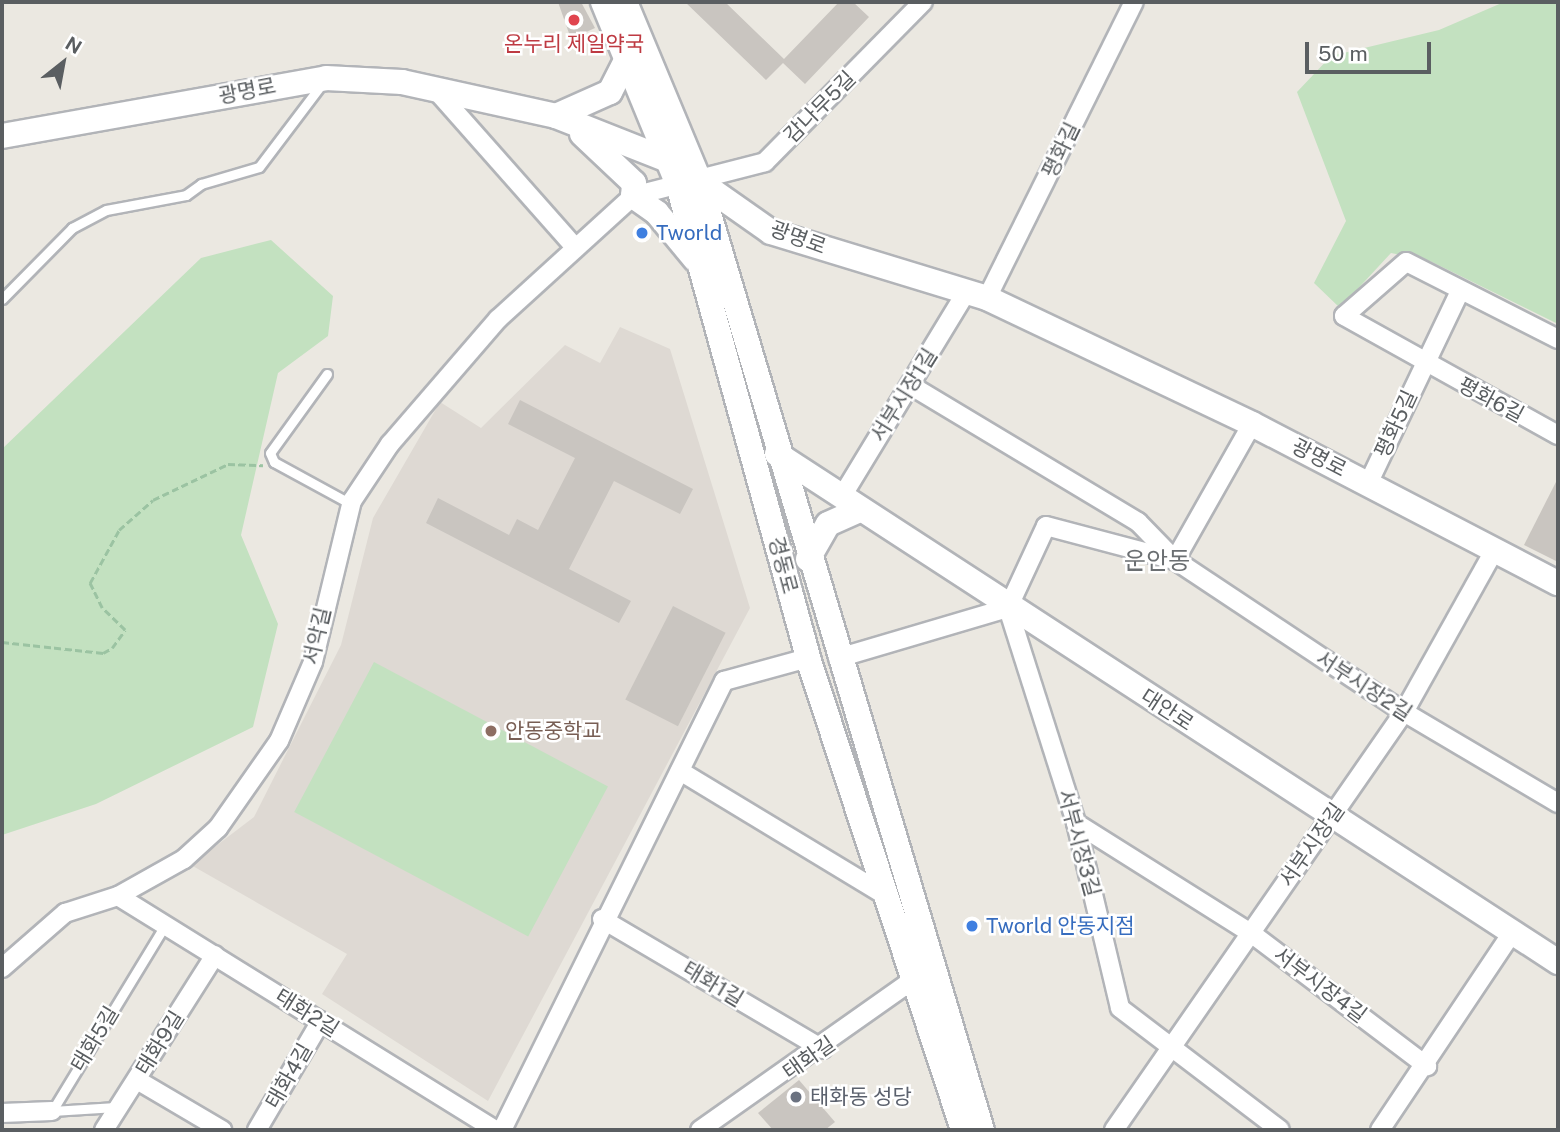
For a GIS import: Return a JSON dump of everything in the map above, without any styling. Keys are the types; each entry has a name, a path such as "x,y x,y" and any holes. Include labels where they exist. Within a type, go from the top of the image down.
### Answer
{"street":[{"path":"603,2 670,161"},
{"name":"경동로","path":"625,2 688,181 777,454 982,1130"},
{"name":"감나무5길","path":"688,181 765,162 923,2"},
{"name":"평화길","path":"977,294 1134,2"},
{"path":"627,59 610,92 559,117 616,163 634,183 634,196 657,213 704,270"},
{"name":"광명로","path":"2,136 326,78 435,89 559,117 670,161 688,181 771,232 977,294 1252,424 1558,583"},
{"path":"435,89 575,247"},
{"name":"경동로","path":"688,181 704,270 808,658 963,1130"},
{"name":"서악길","path":"2,968 65,913 118,896 184,859 218,828 279,741 313,662 351,504 390,444 436,389 575,247 634,196 688,181"},
{"name":"평화5길","path":"1423,364 1345,316 1406,262 1558,339"},
{"name":"평화5길","path":"1368,484 1460,291"},
{"name":"서부시장1길","path":"850,504 910,385 977,294"},
{"name":"평화6길","path":"1423,364 1558,435"},
{"path":"910,385 1139,522 1175,560 1252,424"},
{"name":"대안로","path":"777,454 1007,608 1558,962"},
{"path":"808,559 828,524 850,504"},
{"name":"서부시장2길","path":"1007,608 1046,526 1175,560 1404,712 1558,803"},
{"name":"서부시장길","path":"1114,1130 1404,712 1494,550"},
{"path":"838,658 1007,608"},
{"name":"서부시장3길","path":"1007,608 1076,823 1120,1008 1171,1050 1280,1130"},
{"path":"502,1130 603,919 724,681 808,658"},
{"path":"680,771 888,897"},
{"name":"서부시장4길","path":"1076,823 1251,933 1427,1066"},
{"name":"태화2길","path":"118,896 495,1130"},
{"name":"태화1길","path":"603,919 823,1049"},
{"path":"1380,1130 1427,1066 1512,933"},
{"name":"태화9길","path":"104,1130 215,956"},
{"name":"태화길","path":"700,1130 823,1049 913,980"},
{"name":"태화4길","path":"257,1130 321,1021"},
{"path":"137,1080 222,1130"},
{"path":"2,1113 52,1111"}],"lane":[{"path":"2,299 72,228 106,210 186,195 201,184 259,167 326,78"},
{"path":"327,374 270,453 274,463 351,504"},
{"name":"태화5길","path":"52,1111 165,925"},
{"path":"52,1111 120,1107"}],"path":[{"path":"2,642 103,653 112,648 125,630 103,608 90,583 119,530 153,500 228,464 274,463"}],"shaded area":[{"name":"안동중학교","path":"620,327 670,349 750,608 488,1101 322,994 347,954 191,865 254,817 341,645 373,518 440,402 481,428 565,345 600,363"}],"green space":[{"path":"1504,2 1558,2 1558,324 1430,261 1391,253 1340,308 1314,283 1346,221 1297,92 1331,56 1439,30"},
{"path":"271,240 333,296 328,336 278,373 241,535 278,624 253,727 96,804 2,835 2,449 201,258"},
{"path":"374,662 608,786 528,937 294,812"}],"building":[{"path":"558,2 581,2 595,28 571,39"},
{"path":"685,2 725,2 784,59 839,2 853,2 869,17 805,84 783,63 766,80"},
{"path":"520,400 693,489 680,514 614,481 569,569 631,601 619,623 426,523 438,498 509,535 517,519 538,530 575,458 508,424"},
{"path":"1558,478 1558,562 1524,545"},
{"path":"673,606 726,633 678,726 625,700"},
{"name":"태화동 성당","path":"799,1080 835,1122 825,1130 773,1130 758,1113"}],"place":[{"name":"온누리 제일약국","path":"574,20"},
{"name":"Tworld","path":"642,233"},
{"name":"안동중학교","path":"491,731"},
{"name":"Tworld 안동지점","path":"972,926"},
{"name":"태화동 성당","path":"796,1097"}],"district":[{"name":"운안동","path":"1157,561"}]}
